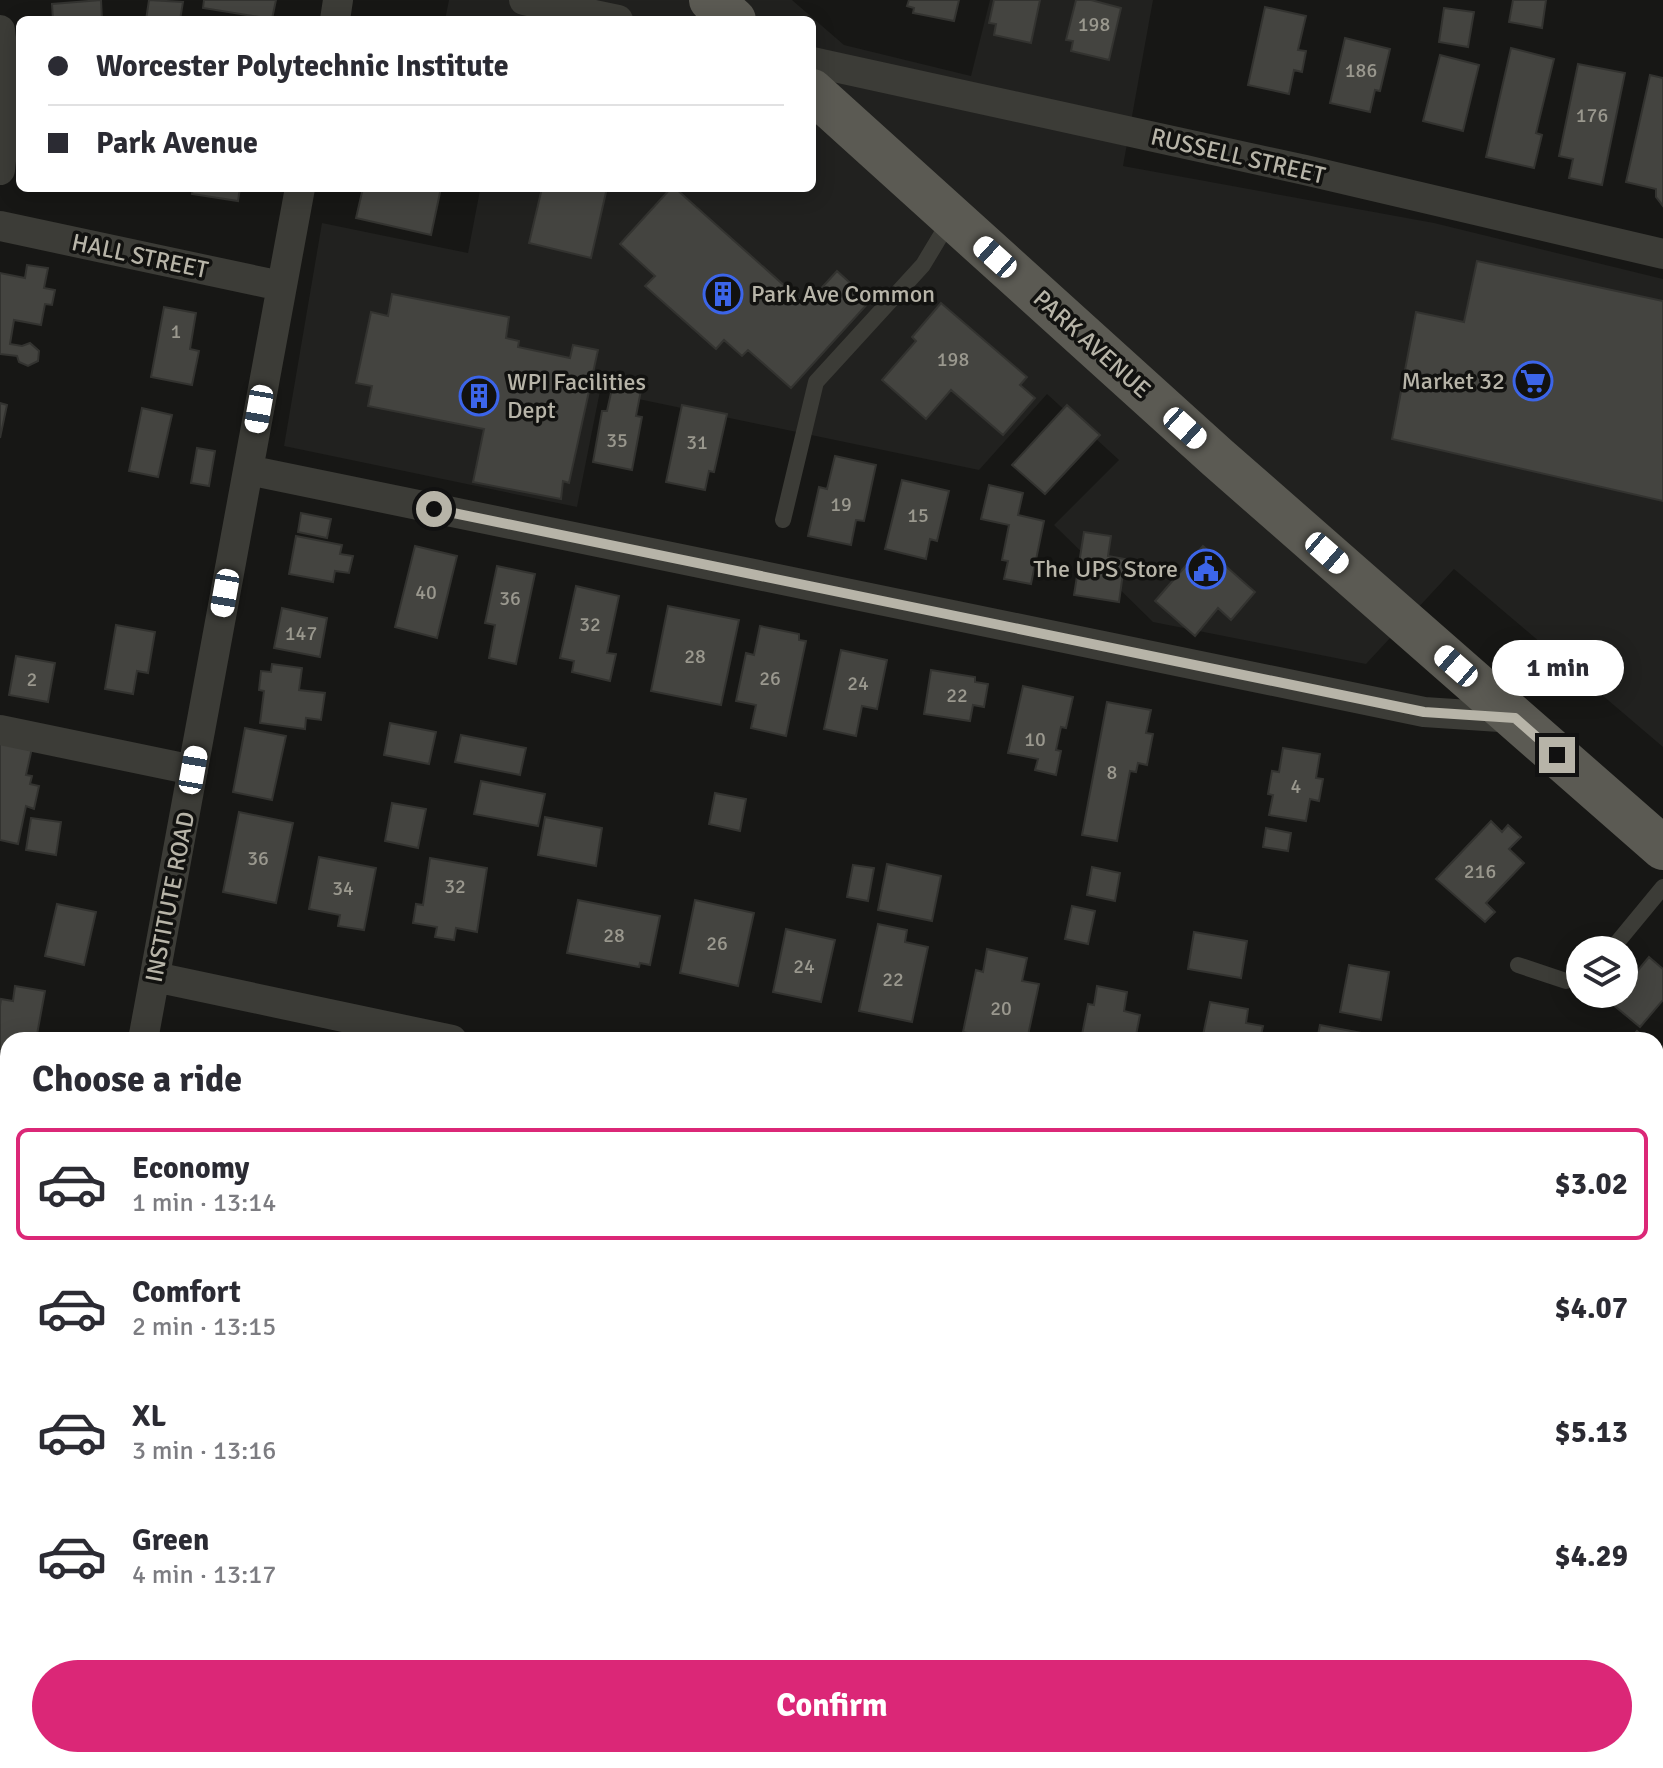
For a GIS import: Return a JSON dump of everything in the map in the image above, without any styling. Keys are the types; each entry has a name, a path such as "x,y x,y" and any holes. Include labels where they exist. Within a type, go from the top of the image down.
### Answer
{"main road":[{"path":"711,0 729,16"},
{"name":"PARK AVENUE","path":"816,95 951,218 1663,848"}],"street":[{"path":"524,0 599,16"},
{"path":"0,30 8,95 0,170"},
{"name":"RUSSELL STREET","path":"816,63 1305,170 1663,254"},
{"name":"INSTITUTE ROAD","path":"145,1032 299,192"},
{"name":"HALL STREET","path":"0,226 281,286"},
{"path":"248,470 1424,712 1515,718"},
{"path":"0,730 193,770"},
{"path":"155,977 414,1032"}],"lane":[{"path":"783,520 816,382 923,265 951,218"},
{"path":"1623,936 1663,887"},
{"path":"1518,965 1566,981"}],"shaded area":[{"path":"449,0 792,0 810,16 446,16"},
{"path":"990,0 1153,0 1123,166 1434,223 1663,279 1663,747 1454,569 1366,664 1153,622 1054,525 1119,460 1047,394 979,470 600,391 577,507 284,446 322,223 468,253 480,192 816,192 816,21 844,45 971,76"}],"building":[{"path":"101,0 102,16 53,16 52,4"},
{"path":"149,0 183,2 181,16 147,16"},
{"path":"204,0 276,0 273,16 203,8"},
{"path":"909,0 959,0 954,21 913,13 914,8 907,6"},
{"path":"994,0 1040,0 1031,43 994,35 996,24 989,23"},
{"path":"1076,0 1091,0 1121,8 1109,60 1071,51 1073,41 1066,40"},
{"path":"1513,0 1546,0 1542,28 1509,22"},
{"path":"1265,7 1306,16 1298,50 1306,51 1302,72 1294,70 1289,94 1248,85"},
{"path":"1444,8 1474,12 1468,47 1439,42"},
{"path":"1345,38 1390,49 1380,91 1375,90 1370,112 1330,103"},
{"path":"1511,48 1554,59 1536,133 1542,135 1534,168 1486,157"},
{"path":"1440,55 1479,65 1463,131 1423,121"},
{"path":"1578,64 1625,73 1602,185 1569,178 1573,159 1559,156"},
{"path":"1650,75 1663,78 1663,206 1656,197 1656,189 1626,182"},
{"path":"192,192 239,192 238,201"},
{"path":"362,192 440,192 431,235 356,218"},
{"path":"541,192 606,192 591,258 529,243"},
{"name":"Park Ave Common","path":"667,192 679,192 806,305 837,271 870,301 791,388 748,350 742,356 724,340 716,349 645,286 655,276 620,244"},
{"name":"Market 32","path":"1477,261 1663,301 1663,501 1392,439 1416,312 1464,322"},
{"path":"27,265 48,268 44,288 55,290 52,305 45,304 41,325 14,320 10,344 22,346 30,343 39,351 38,361 28,366 19,362 17,356 0,354 0,273 25,278"},
{"name":"WPI Facilities Dept","path":"392,294 509,317 506,338 519,341 518,347 570,358 573,345 598,350 569,483 563,481 561,499 473,482 484,429 368,406 372,386 356,383 371,312 388,316"},
{"path":"941,303 1027,377 1020,385 1035,398 1003,435 951,390 926,419 882,380 916,341 912,337"},
{"path":"164,307 196,313 190,349 199,351 192,385 151,377"},
{"path":"615,375 643,380 636,416 642,417 632,470 593,462 602,411 607,411"},
{"path":"0,403 7,405 0,438"},
{"path":"682,405 727,414 714,472 709,471 705,490 666,482"},
{"path":"1067,405 1100,435 1045,494 1012,465"},
{"path":"142,408 172,415 158,477 129,471"},
{"path":"197,448 215,451 209,486 191,483"},
{"path":"835,456 876,465 864,521 856,520 851,545 808,536 819,487 827,489"},
{"path":"902,480 949,491 937,541 930,539 926,559 885,549"},
{"path":"989,485 1023,493 1018,515 1044,521 1031,584 1004,579 1008,561 1002,560 1009,525 981,519"},
{"path":"301,513 331,519 327,538 298,532"},
{"path":"1084,532 1111,536 1108,556 1125,559 1119,602 1074,595"},
{"path":"296,536 342,545 340,554 353,556 349,573 335,571 333,582 289,574"},
{"path":"415,546 457,556 437,638 395,627"},
{"name":"The UPS Store","path":"1203,546 1255,592 1231,620 1218,608 1195,636 1155,601"},
{"path":"497,566 535,574 516,664 489,658 495,625 485,623"},
{"path":"576,586 619,596 607,653 616,654 610,681 572,672 574,661 560,658"},
{"path":"668,606 739,620 721,705 651,691"},
{"path":"282,608 327,618 320,657 274,648"},
{"path":"116,625 155,632 148,673 137,671 133,694 105,689"},
{"path":"760,626 799,634 799,640 806,641 786,736 751,728 756,705 736,701 746,653 754,655"},
{"path":"841,650 887,660 877,709 862,706 856,736 824,729"},
{"path":"16,656 55,663 48,702 9,695"},
{"path":"272,664 302,668 299,690 325,693 321,720 306,718 305,729 260,723 264,691 259,690 261,671 271,672"},
{"path":"931,670 975,677 975,682 988,684 984,707 973,705 970,721 924,714"},
{"path":"1023,686 1073,697 1066,728 1061,727 1056,750 1061,751 1056,775 1035,770 1038,759 1008,753"},
{"path":"1107,702 1151,710 1146,733 1153,734 1147,765 1138,763 1136,772 1130,771 1117,841 1082,835"},
{"path":"390,723 436,732 429,764 384,755"},
{"path":"245,728 286,736 272,800 233,792"},
{"path":"461,735 526,748 520,775 455,762"},
{"path":"0,741 32,748 26,775 32,776 30,784 39,786 34,809 26,806 18,844 0,840"},
{"path":"1283,748 1320,754 1316,778 1323,779 1319,801 1310,799 1306,821 1269,815 1273,795 1268,794 1272,771 1279,772"},
{"path":"481,781 545,794 538,826 474,814"},
{"path":"715,793 746,799 740,831 709,824"},
{"path":"392,803 426,809 418,848 385,841"},
{"path":"239,812 293,823 276,903 223,892"},
{"path":"545,817 602,828 596,866 538,855"},
{"path":"31,818 61,822 56,855 26,850"},
{"path":"1491,821 1502,832 1508,825 1521,837 1509,849 1524,863 1486,903 1495,912 1485,922 1436,879"},
{"path":"1266,828 1291,833 1288,851 1263,847"},
{"path":"319,857 376,868 364,930 338,926 340,915 309,909"},
{"path":"430,858 487,868 477,932 456,928 454,940 435,937 437,927 413,923 416,904 423,905"},
{"path":"887,864 941,876 932,921 878,910"},
{"path":"853,865 874,868 868,901 847,897"},
{"path":"1092,867 1120,873 1115,901 1087,895"},
{"path":"578,900 660,916 650,965 640,963 639,967 567,953"},
{"path":"695,900 754,913 738,986 680,973"},
{"path":"57,904 96,912 84,965 45,956"},
{"path":"1072,906 1095,911 1088,944 1065,939"},
{"path":"878,924 907,930 905,942 928,947 912,1022 859,1011"},
{"path":"786,929 835,940 821,1002 773,992"},
{"path":"1194,932 1247,941 1241,978 1188,969"},
{"path":"987,949 1027,958 1022,981 1039,984 1029,1032 963,1032 976,970 983,972"},
{"path":"1649,957 1663,969 1663,1000 1640,1027 1617,1008 1638,1008 1638,970"},
{"path":"1349,965 1389,972 1381,1020 1340,1012"},
{"path":"15,986 45,991 37,1032 0,1032 1,999 13,1001"},
{"path":"1097,986 1127,992 1124,1011 1140,1015 1137,1032 1083,1032 1088,1004 1094,1005"},
{"path":"1210,1002 1248,1009 1246,1023 1263,1026 1262,1032 1204,1032"},
{"path":"1320,1025 1356,1032 1319,1032"}],"place":[{"name":"Park Ave Common","path":"723,294"},
{"name":"Market 32","path":"1533,381"},
{"name":"WPI Facilities Dept","path":"479,396"},
{"name":"The UPS Store","path":"1206,569"}],"route":[{"path":"434,509 1424,712 1515,718 1557,755"}]}
